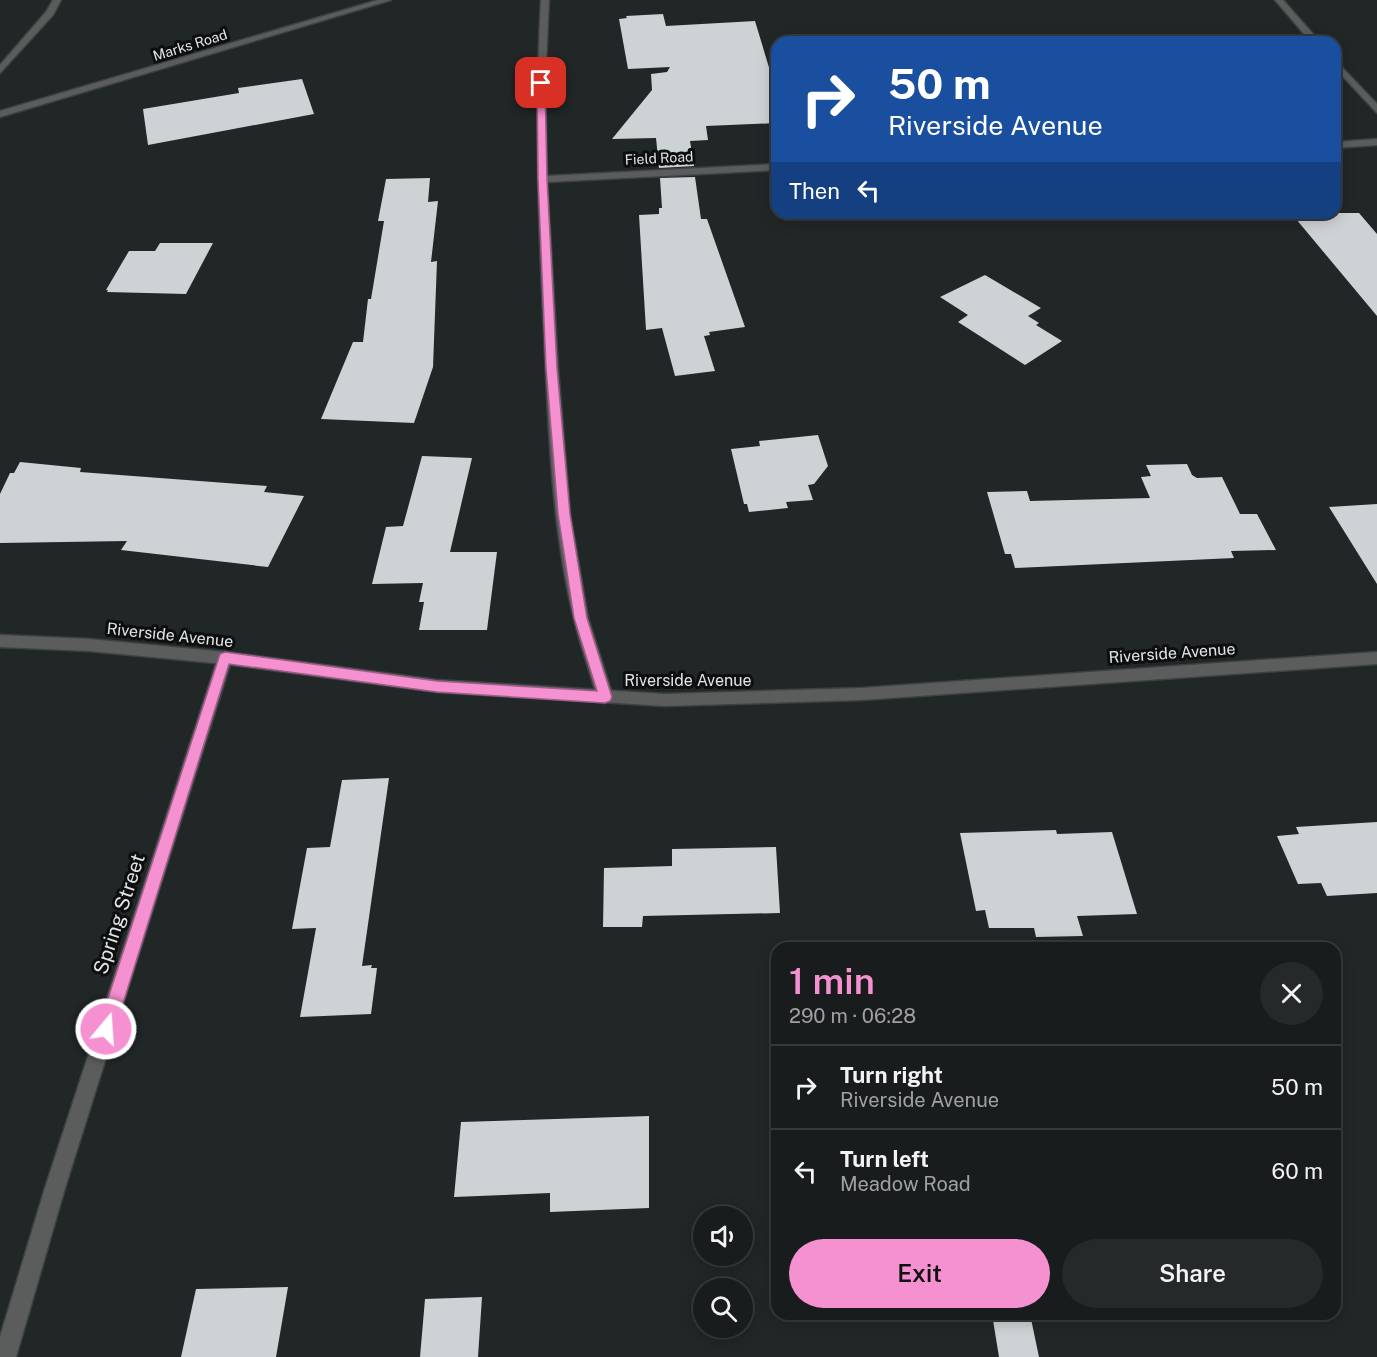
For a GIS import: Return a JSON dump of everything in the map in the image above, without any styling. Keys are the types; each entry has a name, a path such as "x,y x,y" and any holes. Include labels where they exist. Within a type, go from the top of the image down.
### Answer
{"street":[{"path":"0,70 50,13 57,0"},
{"name":"Marks Road","path":"0,114 387,0"},
{"path":"545,0 541,83 542,179 552,368 564,514 581,618 605,697"},
{"path":"1279,0 1311,36"},
{"path":"1341,70 1377,110"},
{"path":"1341,145 1377,142"},
{"name":"Field Road","path":"542,179 771,167"},
{"name":"Riverside Avenue","path":"0,641 89,645 225,658 437,686 665,700 862,694 1377,658"},
{"name":"Spring Street","path":"5,1357 55,1188 225,658"}],"building":[{"path":"663,14 666,26 755,21 771,74 771,123 706,126 708,140 690,141 694,166 659,168 656,138 612,139 652,90 651,74 667,72 670,67 628,69 619,19 627,18 626,16"},
{"path":"302,79 314,114 148,145 143,109 239,93 238,88"},
{"path":"695,177 701,219 707,219 745,327 709,332 710,335 704,336 715,371 675,376 662,328 646,330 639,215 659,214 659,208 662,208 660,178"},
{"path":"430,178 428,202 438,201 431,262 437,261 433,367 414,423 321,419 353,342 363,342 368,299 371,299 384,221 378,221 386,179"},
{"path":"1341,213 1359,213 1377,234 1377,316 1296,219 1341,219"},
{"path":"160,243 213,243 186,294 107,292 106,290 129,251 155,251"},
{"path":"985,275 1041,308 1028,316 1039,323 1036,325 1062,341 1025,365 958,322 968,315 940,297"},
{"path":"818,435 828,466 814,484 808,485 813,500 786,502 788,508 749,512 747,504 744,504 731,449 760,446 759,441"},
{"path":"422,456 472,458 450,552 497,552 487,630 419,630 424,602 419,602 423,583 372,584 386,527 403,526"},
{"path":"20,462 81,468 80,472 267,486 264,492 304,496 268,567 121,550 127,541 0,543 0,494 10,473 14,473"},
{"path":"1187,464 1192,475 1197,478 1222,477 1240,514 1257,514 1276,550 1231,551 1234,558 1015,568 1011,554 1005,554 987,492 1027,491 1030,501 1150,498 1141,477 1151,476 1146,465"},
{"path":"1377,504 1377,584 1329,507"},
{"path":"389,778 362,966 372,965 371,968 377,968 371,1014 300,1017 316,928 292,929 307,848 330,847 342,780"},
{"path":"1377,822 1377,893 1327,896 1321,883 1298,884 1277,836 1299,834 1296,827"},
{"path":"1056,830 1057,834 1112,832 1137,914 1077,916 1083,936 1036,937 1034,928 989,928 985,910 976,911 960,833"},
{"path":"776,847 780,913 643,916 642,927 603,927 604,868 672,866 672,849"},
{"path":"649,1116 649,1208 550,1212 550,1193 454,1197 461,1122"},
{"path":"288,1287 276,1357 181,1357 196,1289"},
{"path":"482,1297 478,1357 420,1357 425,1299"},
{"path":"993,1320 1031,1320 1039,1357 999,1357"}],"route":[{"path":"106,1029 225,658 437,686 605,697 581,618 564,514 552,368 542,179 541,83"}]}
